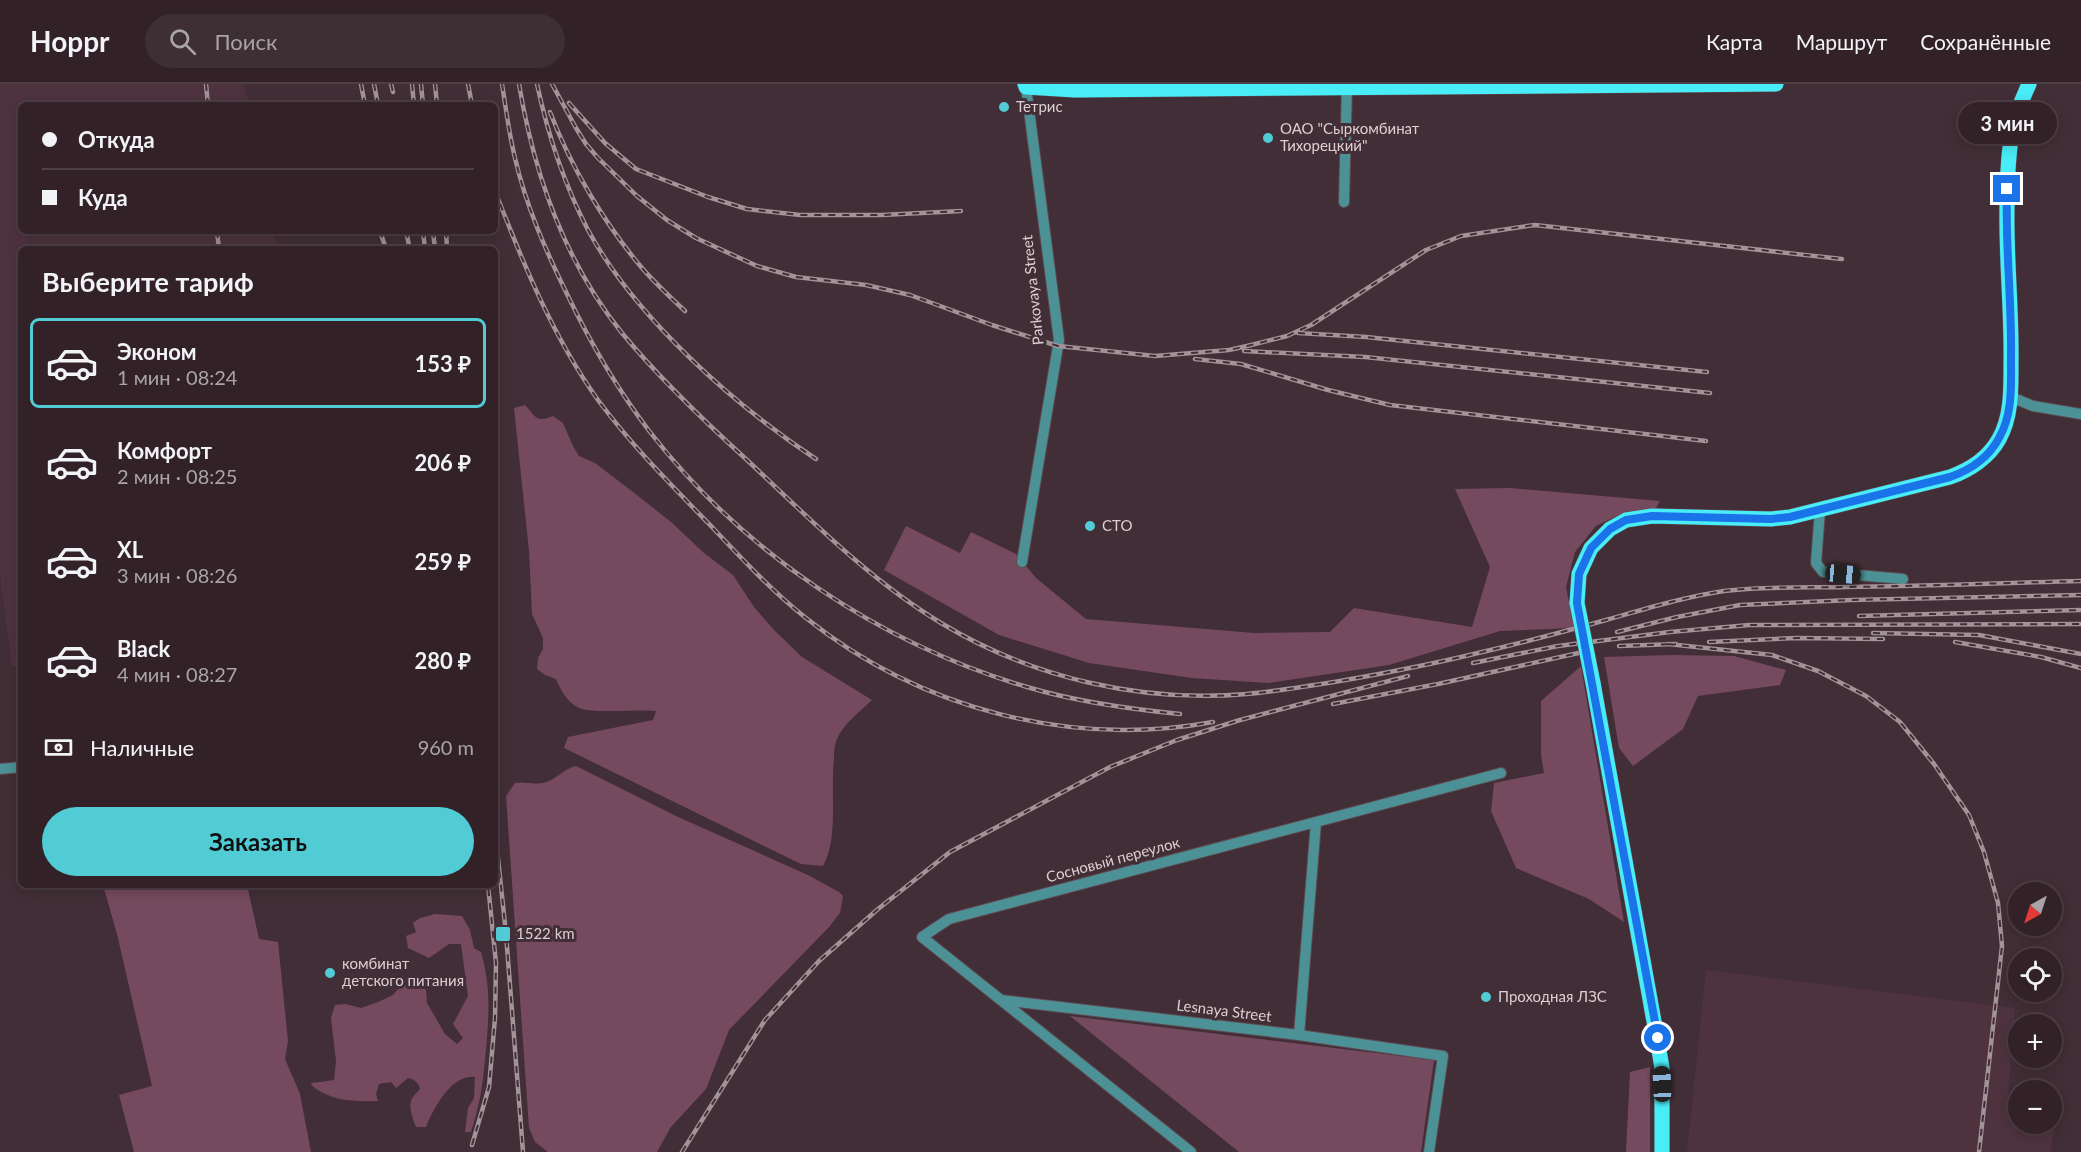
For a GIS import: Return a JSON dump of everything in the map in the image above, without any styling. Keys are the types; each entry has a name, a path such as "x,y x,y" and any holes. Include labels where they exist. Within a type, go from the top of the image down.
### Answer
{"main road":[{"path":"1025,85 1109,87 1776,84"},
{"path":"1662,1152 1662,1078 1658,1038 1577,603 1579,574 1591,548 1610,529 1626,520 1652,516 1771,519 1820,510 1950,477 1971,468 1984,458 2000,438 2011,397 2012,327 2007,209 2008,169 2013,125 2029,84"}],"street":[{"name":"Parkovaya Street","path":"1022,562 1059,340 1025,85"},
{"path":"1344,202 1347,86"},
{"path":"2011,397 2033,406 2081,414"},
{"path":"1820,510 1816,563 1823,572 1903,579"},
{"path":"0,769 18,767"},
{"name":"Сосновый переулок","path":"1000,1000 922,937 949,919 1501,773"},
{"path":"1299,1035 1316,822"},
{"path":"1000,1000 1191,1152"},
{"name":"Lesnaya Street","path":"1000,1000 1299,1035 1443,1056 1430,1152"}],"shaded area":[{"path":"0,84 244,84 248,102 18,102 18,234 274,234 276,246 18,246 18,667 12,666 0,575"},
{"path":"525,405 537,418 553,416 563,423 579,456 595,463 633,492 733,575 754,607 802,657 872,700 847,724 835,744 831,842 823,866 801,864 564,748 568,737 653,720 656,711 594,711 579,708 565,696 556,679 537,669 538,658 543,649 543,638 532,614 529,551 514,408"},
{"path":"1510,488 1660,501 1655,510 1625,512 1596,526 1575,552 1566,587 1574,628 1500,631 1389,665 1268,683 1192,678 1089,663 999,635 884,570 906,526 960,553 971,532 1016,554 1036,578 1086,619 1254,633 1330,632 1354,608 1472,627 1490,567 1455,489"},
{"path":"1734,656 1786,670 1780,685 1698,696 1683,729 1633,766 1619,748 1604,657"},
{"path":"1581,666 1624,922 1589,899 1516,868 1491,811 1494,783 1544,773 1541,755 1541,701"},
{"path":"576,766 676,816 808,875 843,896 840,913 829,927 729,1030 706,1089 671,1127 657,1152 548,1152 535,1142 529,1128 506,796 515,783 543,783"},
{"path":"104,888 248,888 259,939 278,942 288,1041 285,1059 300,1094 311,1152 134,1152 119,1095 152,1086 117,934"},
{"path":"435,914 462,916 470,930 474,948 481,952 488,989 483,1082 471,1132 465,1132 468,1108 474,1098 475,1077 467,1077 451,1086 433,1111 426,1127 416,1127 413,1120 411,1100 420,1089 417,1083 408,1078 396,1088 391,1082 379,1084 376,1094 378,1101 334,1097 311,1085 334,1080 336,1061 331,1018 335,1005 346,1004 361,1008 378,1002 393,995 409,976 419,978 426,990 427,1003 445,1034 457,1044 463,1038 453,1024 468,996 461,944 449,944 429,958 408,948 406,936 416,932 413,923 420,918"},
{"path":"1706,970 2015,1008 2015,1014 2008,1014 2008,1068 2010,1068 2007,1107 2008,1134 2053,1134 2051,1152 1687,1152"},
{"path":"1070,1016 1434,1060 1421,1152 1239,1152"},
{"path":"1650,1067 1650,1152 1626,1152 1630,1072"}],"railway":[{"path":"206,84 208,102"},
{"path":"361,84 364,102"},
{"path":"374,84 377,102"},
{"path":"391,84 393,92"},
{"path":"412,84 414,102"},
{"path":"421,84 423,102"},
{"path":"435,84 437,102"},
{"path":"468,84 471,102"},
{"path":"502,84 513,149 525,193 537,228 585,330 615,382 650,432 687,476 728,517 772,555 819,589 868,619 920,646 973,669 1065,697 1180,714"},
{"path":"519,84 533,151 554,215 568,246 602,305 651,367 816,525 888,587 941,623 976,642 1012,659 1050,672 1128,690 1207,696 1247,694 1340,681 1444,661 1679,600 1724,591 2081,581"},
{"path":"537,84 546,122 571,195 608,263 632,295 689,357 752,413 816,459"},
{"path":"552,84 576,128 598,158 637,196 667,220 696,238 757,266 796,277 866,285 910,295 1058,346 1155,356 1229,350 1287,336 1311,325 1426,250 1461,236 1535,225 1842,259"},
{"path":"569,103 605,143 636,169 708,197 747,209 800,215 882,215 961,211"},
{"path":"550,112 578,174 602,213 647,274 685,311"},
{"path":"498,198 540,299 567,351 598,400 667,481 781,597 806,618 850,650 898,676 947,698 999,714 1051,725 1105,730 1159,729 1213,722"},
{"path":"217,234 219,246"},
{"path":"381,234 385,246"},
{"path":"407,234 409,245"},
{"path":"423,234 425,246"},
{"path":"433,234 435,246"},
{"path":"446,234 447,246"},
{"path":"1298,333 1366,337 1707,372"},
{"path":"1244,351 1365,357 1710,393"},
{"path":"1195,359 1241,364 1328,390 1390,405 1706,441"},
{"path":"1617,632 1740,605 2081,595"},
{"path":"1859,616 2081,610"},
{"path":"1473,663 1558,646 1749,625 2081,624"},
{"path":"1873,633 1979,635 2081,654"},
{"path":"1709,642 1797,638 1883,639"},
{"path":"1955,642 2041,657 2081,668"},
{"path":"1668,644 1772,655 1818,671 1866,696 1900,722 1934,764 1969,815 1984,852 1998,903 2002,946 1979,1152"},
{"path":"1619,646 1676,644"},
{"path":"1333,704 1438,684 1583,652"},
{"path":"682,1152 765,1020 819,961 878,909 950,852 1110,767 1177,740 1240,720 1408,676"},
{"path":"498,858 523,1152"},
{"path":"472,1145 489,1087 495,1018 496,963 488,888"}],"place":[{"name":"Тетрис","path":"1004,107"},
{"name":"ОАО \"Сыркомбинат Тихорецкий\"","path":"1268,138"},
{"name":"СТО","path":"1090,526"},
{"name":"1522 km","path":"503,934"},
{"name":"комбинат детского питания","path":"330,973"},
{"name":"Проходная ЛЗС","path":"1486,997"}],"route":[{"path":"1658,1038 1577,603 1579,574 1591,548 1610,529 1626,520 1652,516 1771,519 1790,517 1950,477 1971,468 1984,458 2000,438 2011,397 2012,327 2007,189"}]}
